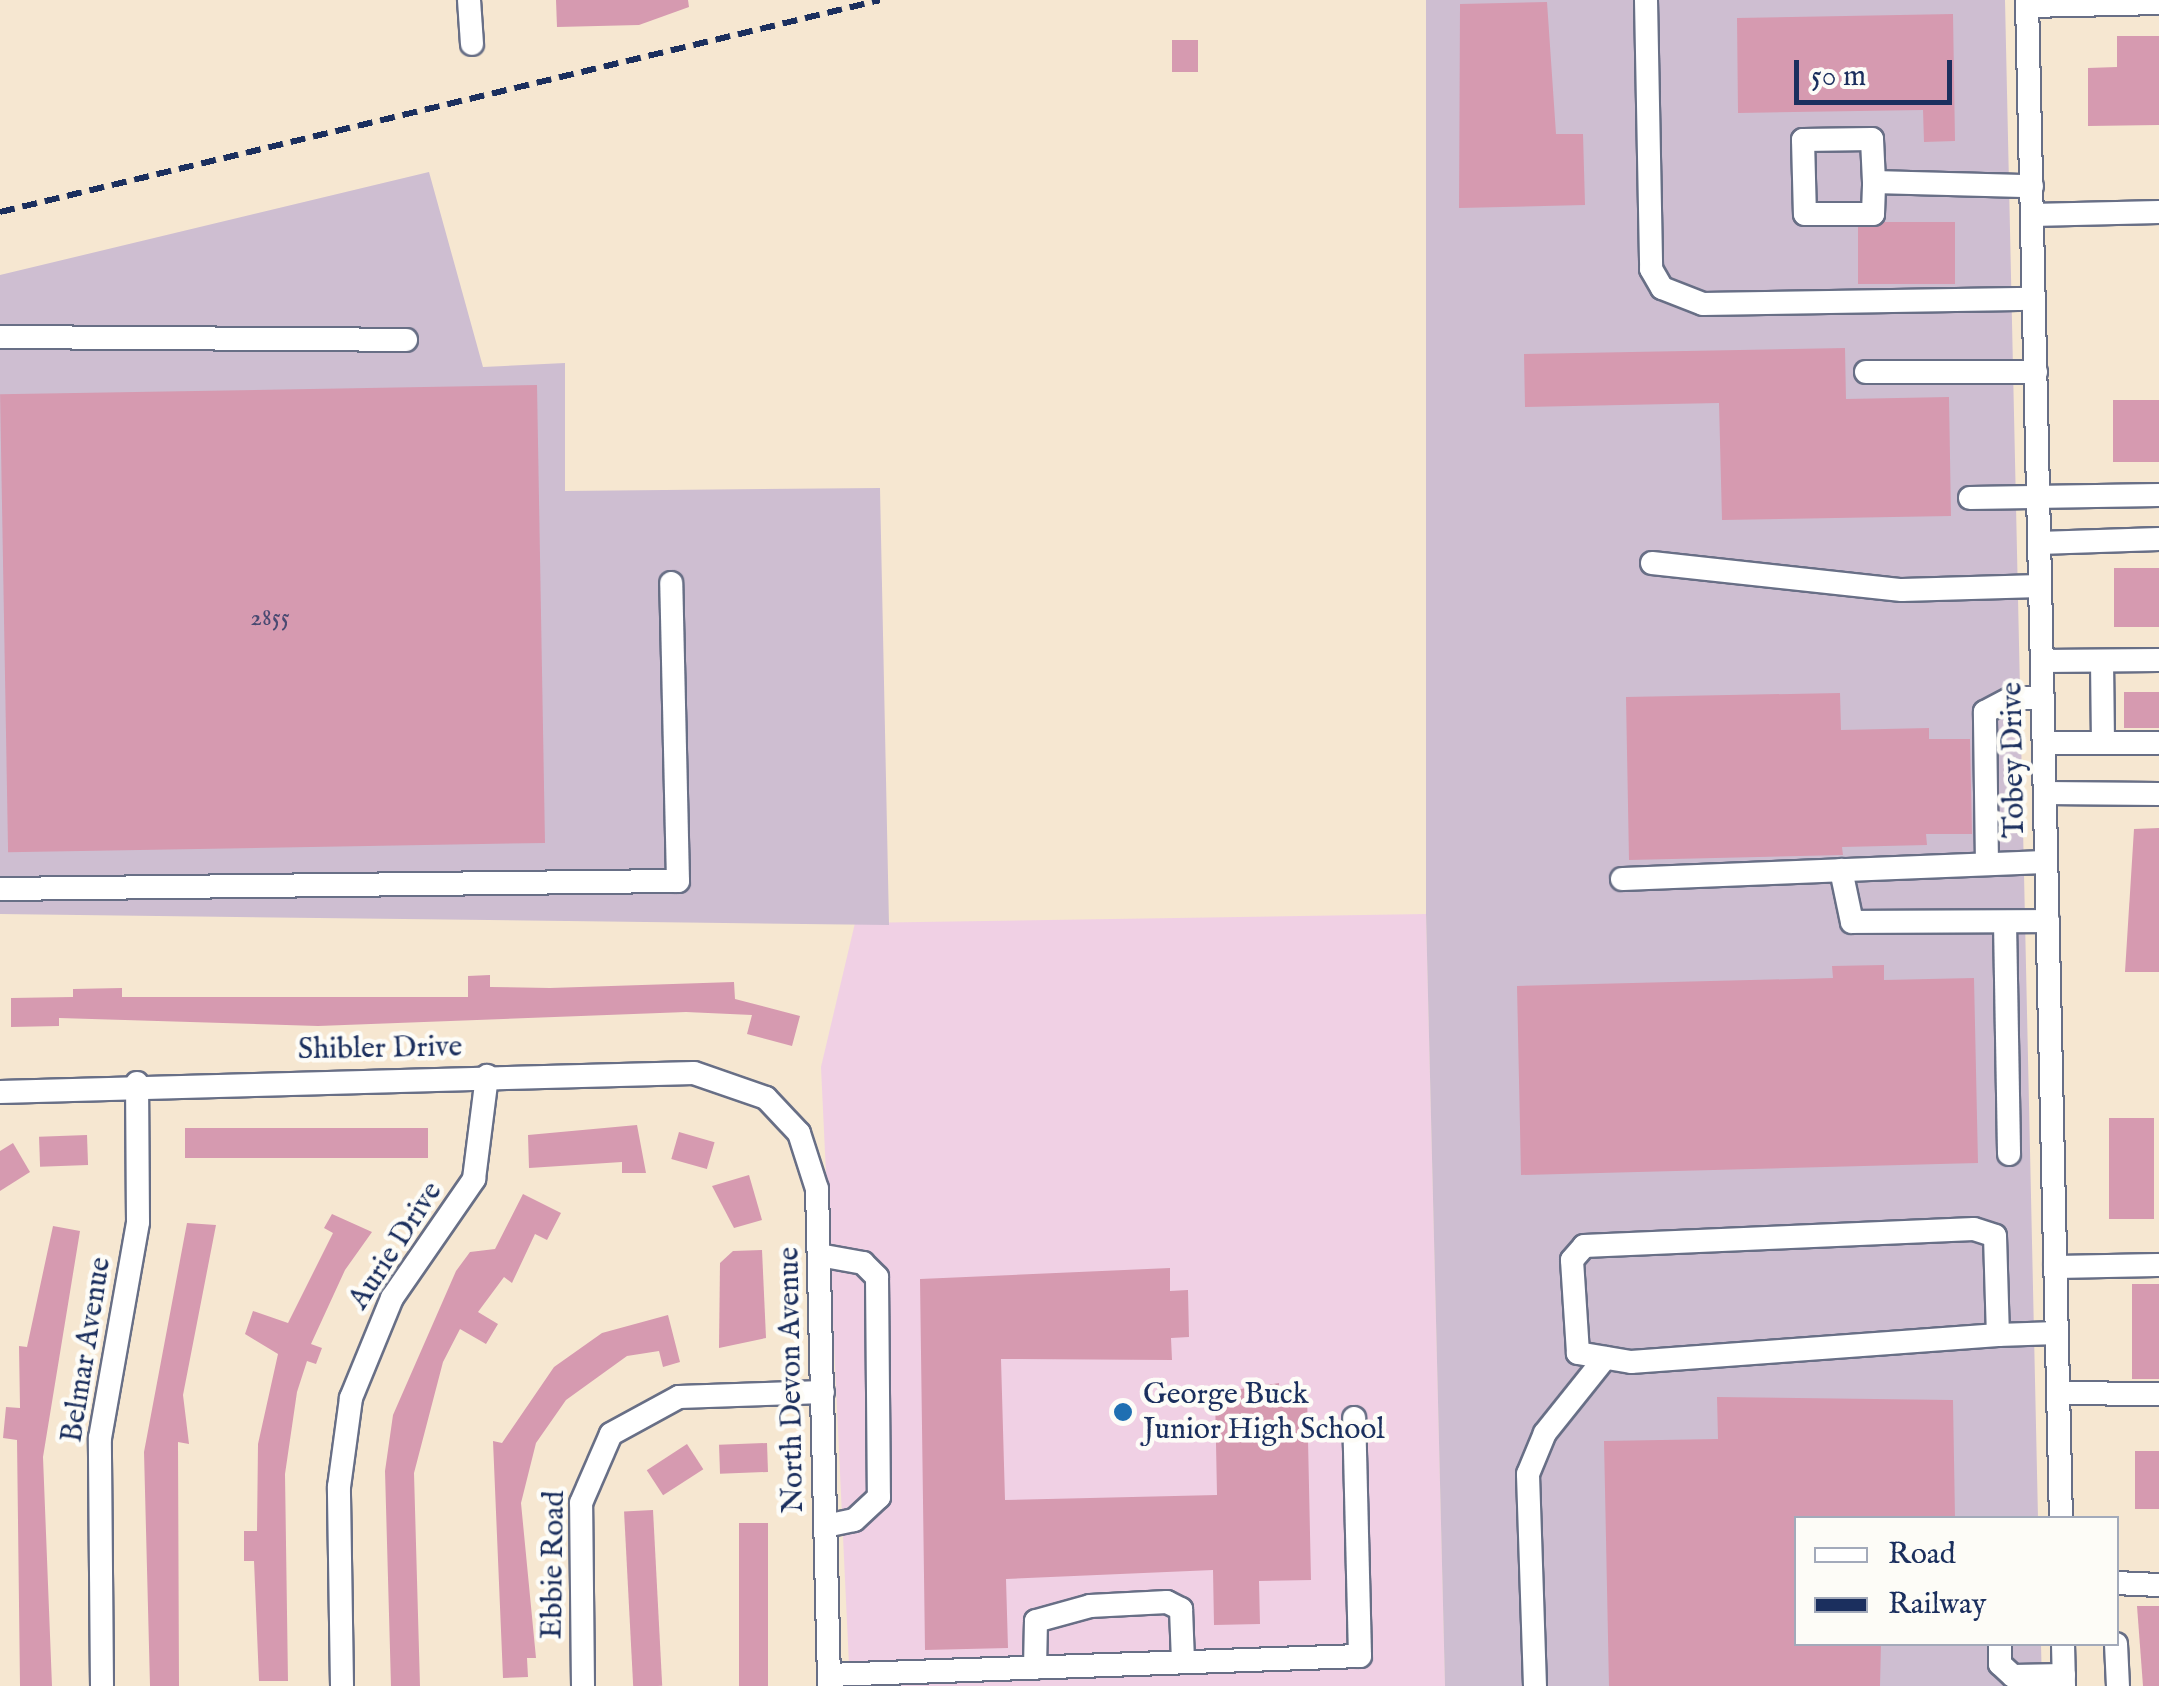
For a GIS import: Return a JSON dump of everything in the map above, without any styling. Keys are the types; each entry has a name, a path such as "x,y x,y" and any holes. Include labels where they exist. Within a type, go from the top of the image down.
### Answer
{"street":[{"path":"469,0 472,44"},
{"path":"1646,0 1650,270 1662,288 1703,304 2034,299"},
{"path":"2028,3 2159,3"},
{"name":"Tobey Drive","path":"2028,3 2061,1516"},
{"path":"1872,139 1874,182 1873,214 1804,214 1803,140 1872,139"},
{"path":"1874,182 2032,186"},
{"path":"2032,215 2159,212"},
{"path":"0,338 406,340"},
{"path":"1866,372 2036,372"},
{"path":"1970,498 2159,496"},
{"path":"2040,544 2159,539"},
{"path":"1652,563 1902,590 2040,586"},
{"path":"0,889 678,881 671,584"},
{"path":"2102,660 2103,742"},
{"path":"2042,661 2159,660"},
{"path":"1987,864 1984,712 1993,702 2043,698"},
{"path":"2044,742 2158,743"},
{"path":"2045,793 2159,794"},
{"path":"1622,878 2046,862"},
{"path":"1841,870 1852,922 2048,921"},
{"path":"2005,922 2009,1154"},
{"name":"Shibler Drive","path":"0,1092 137,1083 704,1074 758,1093"},
{"name":"Aurie Drive","path":"342,1686 339,1486 351,1398 392,1298 474,1178 487,1076"},
{"name":"Belmar Avenue","path":"102,1686 100,1449 138,1222 137,1083"},
{"name":"North Devon Avenue","path":"758,1093 808,1150 820,1255 829,1681"},
{"path":"1998,1335 1994,1236 1974,1229 1584,1246 1572,1260 1578,1353 1606,1358 2057,1334"},
{"path":"820,1255 864,1263 877,1277 880,1497 854,1520 826,1526"},
{"path":"2055,1267 2159,1265"},
{"path":"1535,1686 1528,1474 1545,1433 1606,1358"},
{"name":"Ebbie Road","path":"583,1686 582,1489 611,1434 679,1397 822,1392"},
{"path":"2058,1393 2159,1394"},
{"path":"829,1681 1035,1668 1360,1656 1354,1418"},
{"path":"2119,1583 2159,1585"},
{"path":"1035,1668 1036,1622 1090,1606 1167,1602 1181,1609 1183,1662"},
{"path":"2000,1646 2000,1664 2013,1676 2064,1680 2063,1646"},
{"path":"2116,1646 2118,1686"}],"shaded area":[{"path":"1426,0 2005,0 2038,1516 1794,1516 1794,1646 2041,1646 2042,1686 1445,1686 1426,914"},
{"path":"429,172 483,367 565,363 565,491 880,488 889,925 0,914 0,275"},
{"path":"1426,914 1445,1686 850,1686 821,1067 855,923"}],"building":[{"path":"556,0 688,0 689,7 639,25 557,27"},
{"path":"1547,2 1556,134 1583,134 1585,205 1459,208 1460,4"},
{"path":"1953,14 1955,141 1924,142 1923,110 1738,113 1737,18"},
{"path":"2117,36 2159,36 2159,125 2088,126 2088,68 2117,67"},
{"path":"1172,40 1198,40 1198,72 1172,72"},
{"path":"1858,222 1955,222 1955,284 1858,284"},
{"path":"1845,348 1846,399 1949,397 1951,516 1722,520 1719,403 1525,407 1524,354"},
{"path":"537,385 545,843 8,852 0,394"},
{"path":"2113,400 2159,400 2159,462 2113,462"},
{"path":"2114,568 2159,568 2159,627 2114,627"},
{"path":"2124,692 2159,692 2159,728 2124,728"},
{"path":"1840,693 1841,730 1929,728 1929,739 1970,739 1972,834 1926,834 1927,845 1842,847 1843,855 1629,860 1626,697"},
{"path":"2159,828 2159,972 2125,972 2134,829"},
{"path":"1884,965 1884,980 1974,978 1978,1163 1521,1175 1517,986 1833,978 1832,966"},
{"path":"490,975 490,987 734,982 735,999 800,1016 792,1046 747,1034 752,1015 686,1012 318,1026 59,1018 59,1026 11,1027 11,998 73,997 73,989 122,988 122,997 468,997 468,976"},
{"path":"2109,1118 2154,1118 2154,1219 2109,1219"},
{"path":"637,1125 646,1173 622,1173 622,1162 529,1168 528,1135"},
{"path":"185,1128 428,1128 428,1158 185,1158"},
{"path":"679,1132 715,1142 707,1169 671,1159"},
{"path":"87,1135 88,1165 40,1167 39,1137"},
{"path":"13,1143 30,1172 0,1191 0,1151"},
{"path":"749,1175 762,1220 734,1228 712,1186"},
{"path":"523,1194 561,1213 547,1240 535,1234 512,1283 504,1277 478,1312 498,1324 486,1344 460,1329 443,1362 414,1473 420,1686 391,1686 385,1471 393,1415 456,1271 470,1252 495,1249"},
{"path":"332,1214 372,1232 345,1270 311,1344 322,1348 316,1364 307,1361 297,1392 285,1474 288,1681 259,1681 254,1561 244,1561 244,1531 257,1531 258,1444 278,1354 245,1334 253,1311 288,1323 333,1233 324,1228"},
{"path":"187,1223 216,1225 183,1395 189,1444 178,1442 179,1686 150,1686 144,1452"},
{"path":"53,1226 80,1231 43,1457 52,1686 20,1686 17,1440 3,1438 6,1407 20,1408 19,1346 27,1347"},
{"path":"762,1250 766,1338 719,1348 720,1263 733,1251"},
{"name":"George Buck Junior High School","path":"1170,1268 1170,1291 1188,1290 1189,1337 1171,1338 1172,1360 1001,1359 1005,1500 1217,1495 1215,1393 1279,1383 1279,1392 1307,1392 1311,1580 1259,1581 1260,1624 1214,1625 1213,1570 1006,1579 1008,1648 925,1650 920,1279"},
{"path":"2132,1284 2159,1284 2159,1379 2132,1379"},
{"path":"668,1315 680,1362 663,1367 659,1351 627,1356 566,1400 536,1443 521,1503 536,1658 527,1658 528,1677 503,1678 493,1441 502,1443 554,1367 602,1333"},
{"path":"1717,1397 1953,1400 1955,1516 1794,1516 1794,1646 1881,1646 1880,1686 1609,1686 1604,1441 1718,1439"},
{"path":"767,1443 768,1472 720,1474 719,1445"},
{"path":"687,1444 703,1469 663,1495 647,1470"},
{"path":"2135,1451 2159,1451 2159,1509 2135,1509"},
{"path":"653,1510 662,1686 633,1686 624,1512"},
{"path":"739,1523 768,1523 768,1686 739,1686"},
{"path":"2137,1606 2159,1606 2159,1686 2143,1686"}],"railway":[{"path":"0,212 880,0"}],"place":[{"name":"George Buck Junior High School","path":"1123,1412"}]}
